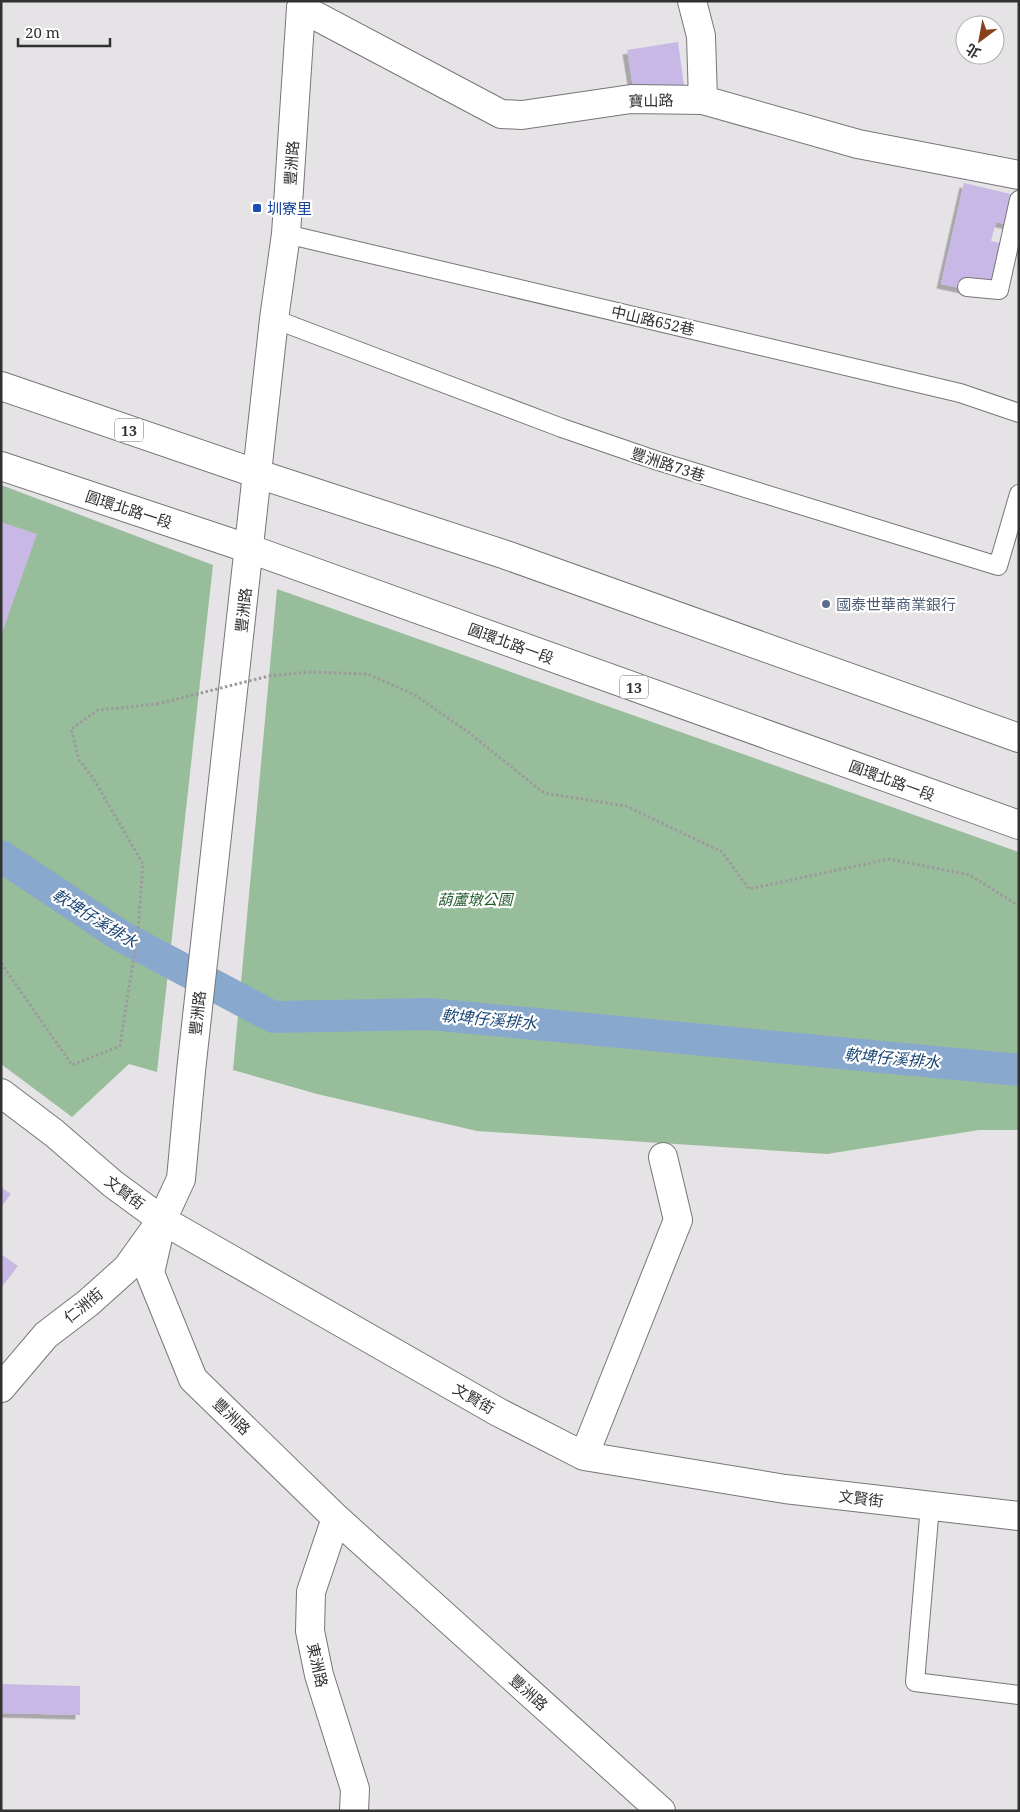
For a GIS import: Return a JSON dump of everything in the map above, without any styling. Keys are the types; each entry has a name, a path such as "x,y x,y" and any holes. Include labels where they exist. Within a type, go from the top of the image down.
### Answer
{"street":[{"path":"692,1 701,36 702,100"},
{"name":"寶山路","path":"303,5 500,114 522,115 631,99 702,100 858,144 1019,175"},
{"name":"豐洲路","path":"303,5 286,234 274,319 250,549 190,1071 182,1179 162,1220 150,1273 193,1379 336,1518 661,1811"},
{"name":"13","path":"1,386 258,474 506,555 1019,738"},
{"name":"圓環北路一段","path":"1,466 250,549 1019,825"},
{"name":"文賢街","path":"1,1093 54,1133 113,1184 162,1220 498,1412 584,1456 784,1489 1019,1516"},
{"path":"584,1456 678,1220 664,1157"},
{"name":"仁洲街","path":"1,1388 46,1335 88,1303 127,1268 162,1220"},
{"name":"東洲路","path":"336,1518 311,1592 310,1632 319,1675 355,1789 354,1811"}],"lane":[{"path":"967,288 999,290 1019,200"},
{"name":"中山路652巷","path":"286,234 960,393 1019,413"},
{"name":"豐洲路73巷","path":"274,319 562,428 658,461 998,566 1019,494"},
{"path":"930,1506 914,1682 1019,1695"}],"path":[{"path":"1,963 72,1065 120,1046 138,930 143,864 93,778 79,760 71,729 98,710 157,704 269,676 310,672 368,674 416,694 468,732 544,793 626,806 722,852 749,889 889,859 970,875 1019,906"}],"green space":[{"path":"1,485 213,565 157,1072 129,1064 72,1117 1,1064"},
{"name":"葫蘆墩公園","path":"277,589 1019,852 1019,1130 979,1130 827,1154 477,1131 317,1094 233,1070"}],"building":[{"path":"678,42 684,85 634,93 627,50"},
{"path":"964,183 1019,196 1019,227 996,222 991,241 1014,246 1005,284 982,279 979,292 941,284"},
{"path":"1,522 37,534 2,633 1,633"},
{"path":"1,1187 11,1194 1,1207"},
{"path":"1,1254 18,1266 1,1288"},
{"path":"1,1684 80,1686 80,1715 1,1713"}],"waterway":[{"name":"軟埤仔溪排水","path":"1,856 121,936 273,1017 430,1014 1019,1070"}],"place":[{"name":"圳寮里","path":"257,208"},
{"name":"國泰世華商業銀行","path":"826,604"}]}
